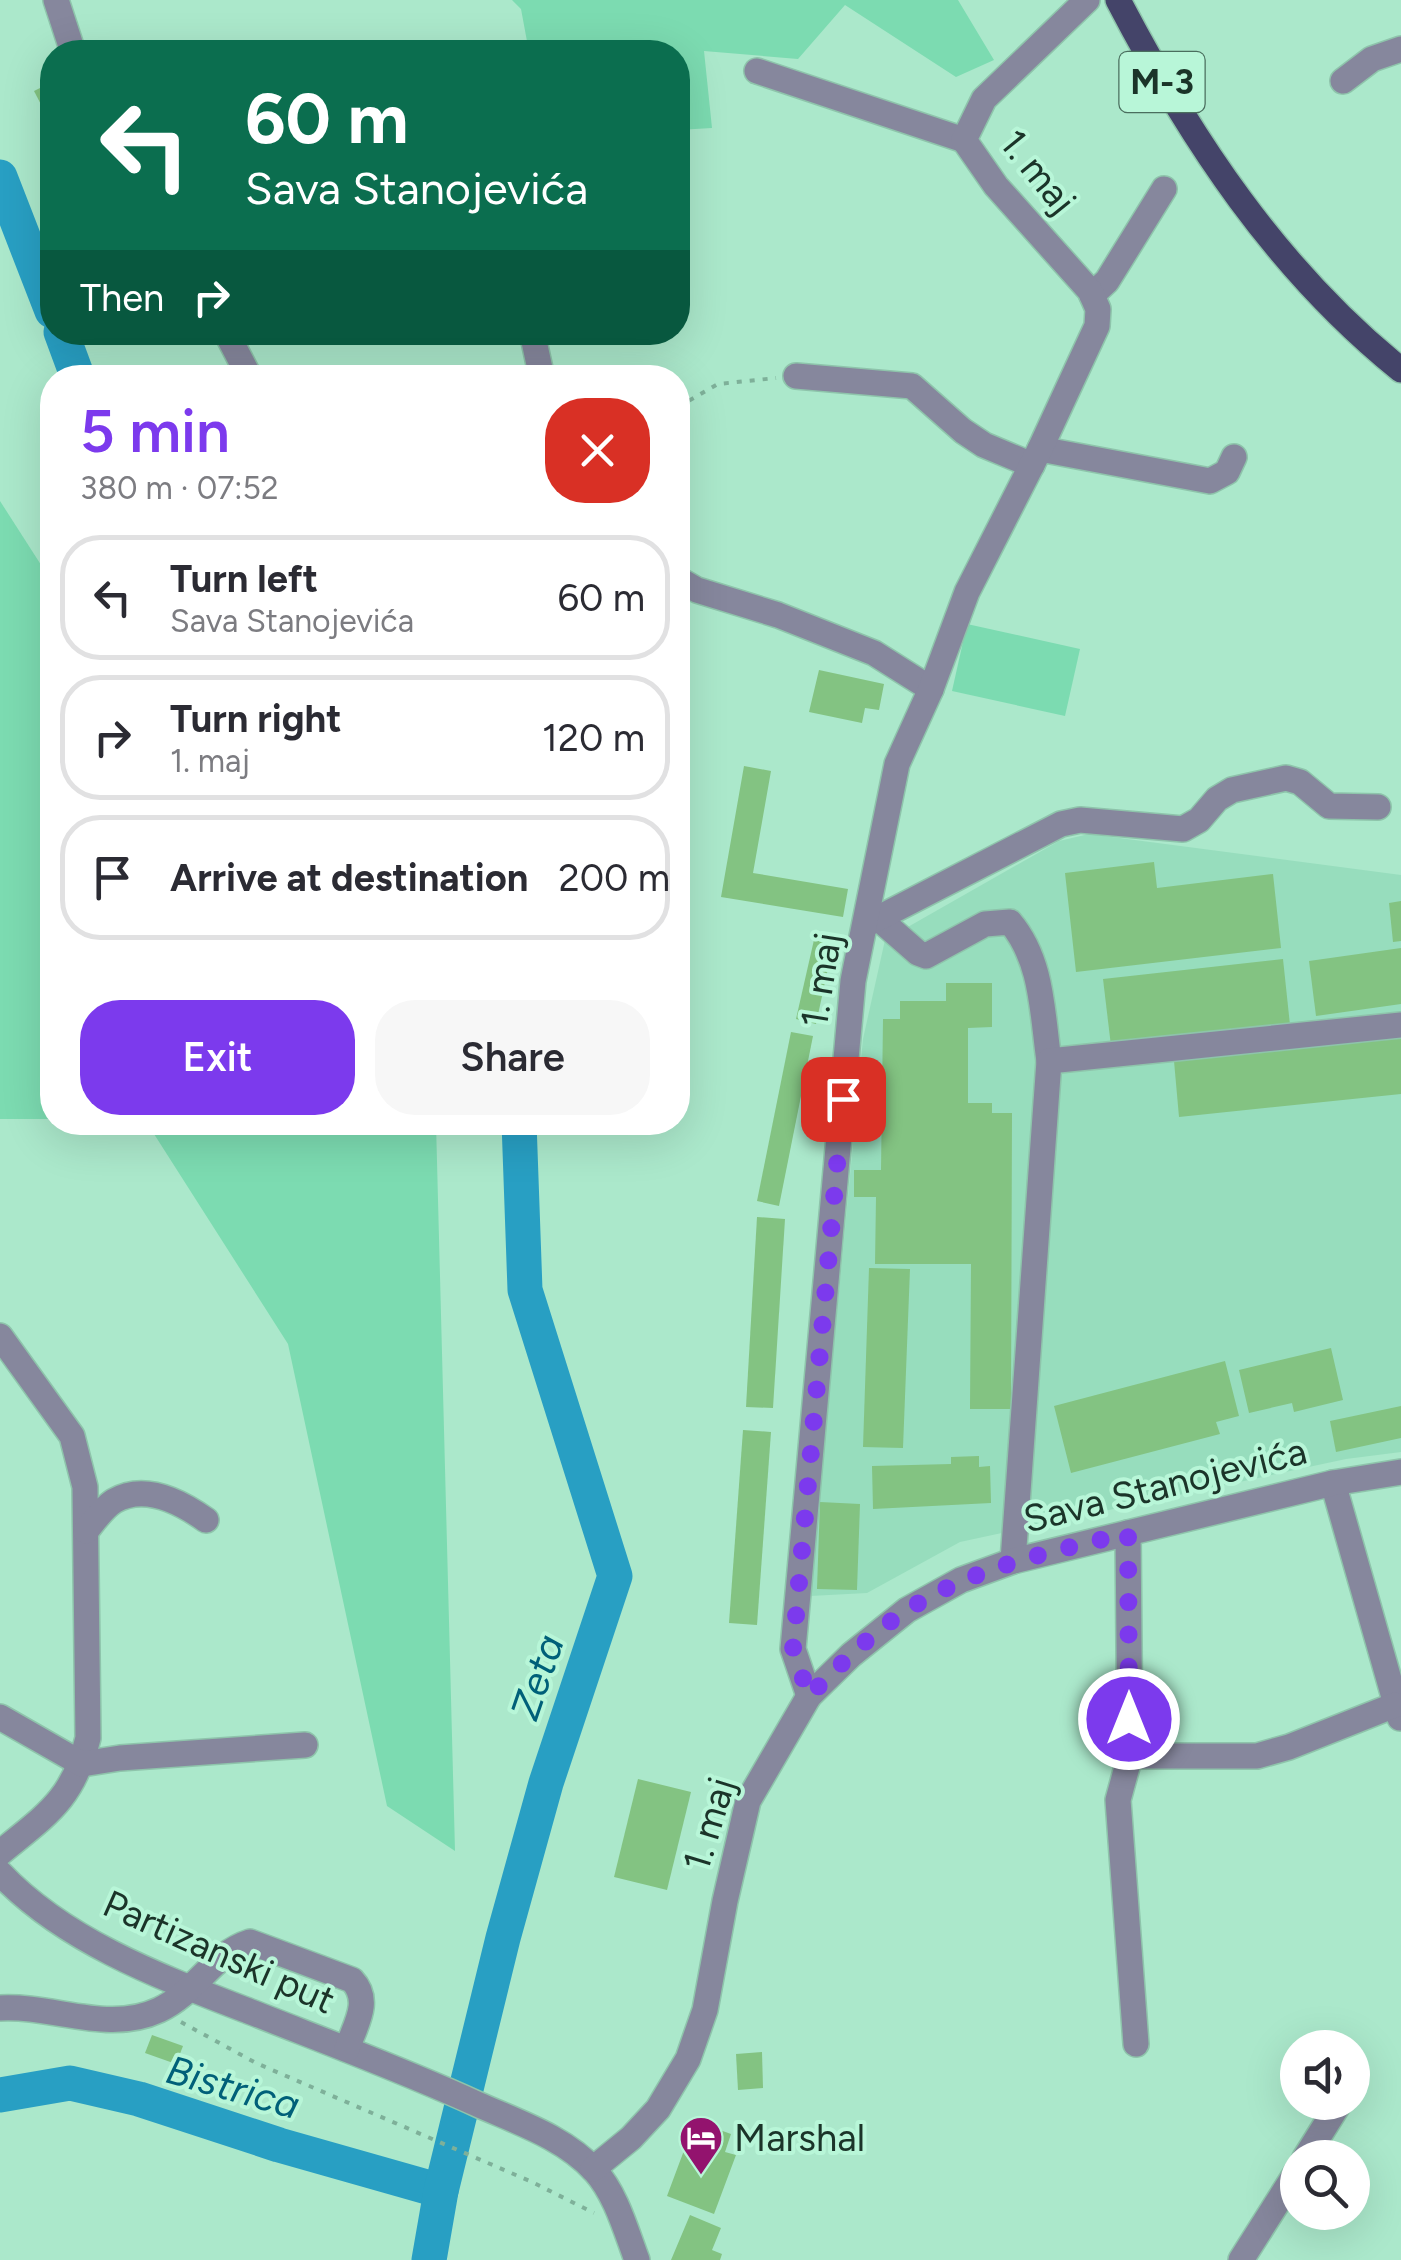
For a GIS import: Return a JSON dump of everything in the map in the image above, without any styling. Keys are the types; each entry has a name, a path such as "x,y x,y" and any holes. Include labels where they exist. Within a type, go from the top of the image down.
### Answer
{"main road":[{"name":"M-3","path":"1118,0 1184,118 1250,215 1322,298 1401,370"}],"street":[{"path":"56,0 70,40"},
{"name":"1. maj","path":"592,2169 658,2109 688,2059 704,2010 748,1801 809,1696 793,1649 854,981 873,921 897,764 932,689 966,592 1036,457 1097,326 1098,308 1092,295 996,186 964,140 984,99 1087,0"},
{"path":"1343,81 1372,59 1401,49"},
{"path":"757,71 964,140"},
{"path":"1092,295 1107,281 1164,189"},
{"path":"796,376 912,386 963,432 984,445 1036,457 1210,480 1227,472 1234,457"},
{"path":"690,586 874,653 932,689"},
{"path":"1014,1561 1048,1061 1034,960 1010,922 985,924 926,956 873,921 1061,824 1080,820 1182,828 1199,820 1217,798 1232,790 1286,778 1300,782 1329,806 1378,808"},
{"path":"1048,1061 1401,1025"},
{"path":"0,1336 72,1436 85,1487 88,1738 71,1788 57,1806 0,1854"},
{"name":"Sava Stanojevića","path":"809,1696 851,1655 907,1610 961,1580 1014,1561 1128,1533 1332,1483 1401,1472"},
{"path":"1130,1756 1257,1756 1398,1714 1332,1483"},
{"path":"86,1531 110,1503 124,1496 168,1496 206,1520"},
{"path":"1128,1533 1130,1756 1118,1800 1136,2044"},
{"path":"0,1717 82,1764 306,1745"},
{"name":"Partizanski put","path":"0,1873 24,1898 108,1950 192,1989 421,2078 553,2139 592,2169"},
{"path":"0,2008 37,2008 116,2022 158,2010 192,1989 222,1956 250,1942 352,1980 361,1989 364,2001 346,2049"},
{"path":"592,2169 606,2187 638,2260"},
{"path":"1240,2260 1280,2198"}],"path":[{"path":"690,399 718,384 796,376"},
{"path":"158,2010 256,2063 532,2182 624,2228"}],"shaded area":[{"path":"512,0 958,0 994,60 956,77 845,5 798,59 704,51 712,128 690,129 690,40 527,40 521,9"},
{"path":"0,501 40,563 40,1119 0,1119"},
{"path":"967,624 1080,649 1065,716 952,691"},
{"path":"1089,834 1401,875 1401,1452 1346,1459 960,1542 867,1593 810,1596 863,1039 885,940 1059,841"},
{"path":"155,1135 436,1135 455,1851 387,1806 288,1344"}],"building":[{"path":"819,670 884,684 879,710 865,708 862,723 809,712"},
{"path":"744,766 771,771 753,873 848,889 843,917 721,897"},
{"path":"1154,862 1157,888 1273,874 1281,948 1076,972 1065,873"},
{"path":"1401,901 1401,941 1393,942 1389,903"},
{"path":"816,931 835,936 816,1024 796,1019"},
{"path":"1401,948 1401,1004 1316,1016 1309,961"},
{"path":"1283,959 1290,1025 1111,1046 1103,979"},
{"path":"946,983 992,983 992,1027 968,1028 968,1103 992,1103 992,1113 1012,1113 1011,1409 970,1409 971,1264 875,1264 876,1197 854,1197 854,1170 881,1170 883,1019 900,1019 900,1001 946,1001"},
{"path":"791,1032 813,1036 779,1206 757,1201"},
{"path":"1401,1038 1401,1094 1179,1117 1174,1061"},
{"path":"757,1217 785,1219 773,1408 746,1407"},
{"path":"869,1268 910,1269 903,1448 863,1447"},
{"path":"1331,1348 1343,1400 1294,1412 1292,1403 1249,1413 1239,1370"},
{"path":"1225,1361 1239,1416 1216,1422 1220,1434 1071,1473 1054,1406"},
{"path":"1401,1406 1401,1438 1336,1452 1330,1421"},
{"path":"743,1430 771,1432 757,1625 729,1623"},
{"path":"979,1456 979,1467 990,1466 991,1503 873,1509 872,1466 951,1464 951,1457"},
{"path":"820,1502 860,1504 857,1590 817,1589"},
{"path":"638,1779 691,1792 667,1890 614,1877"},
{"path":"152,2035 183,2046 176,2064 145,2053"},
{"path":"762,2052 763,2088 738,2090 736,2054"},
{"name":"Marshal","path":"695,2121 731,2134 725,2152 736,2155 714,2214 667,2196"},
{"path":"690,2215 721,2228 712,2250 722,2254 720,2260 671,2260"}],"waterway":[{"name":"Zeta","path":"0,177 40,280"},
{"name":"Zeta","path":"66,345 73,365"},
{"name":"Zeta","path":"429,2260 441,2191 503,1938 546,1783 615,1576 525,1290 519,1135"},
{"name":"Bistrica","path":"0,2095 70,2083 139,2099 279,2145 441,2191"}],"place":[{"name":"Marshal","path":"701,2176"}],"route":[{"path":"843,1099 793,1649 809,1696 851,1655 907,1610 961,1580 1014,1561 1128,1533 1129,1719"}]}
